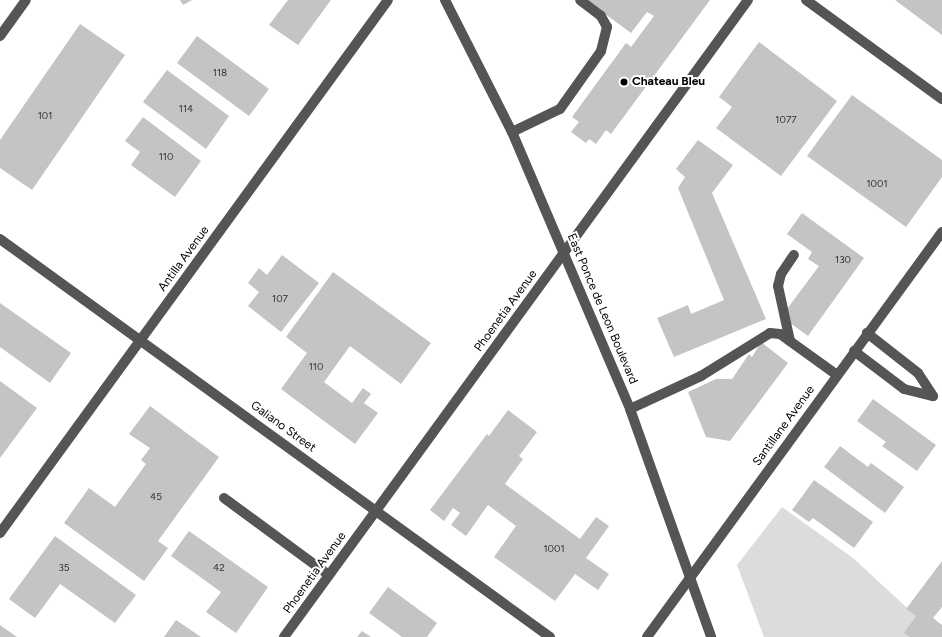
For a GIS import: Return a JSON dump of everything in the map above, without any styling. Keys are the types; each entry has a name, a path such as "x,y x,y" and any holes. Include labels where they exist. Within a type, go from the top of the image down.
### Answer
{"street":[{"path":"0,36 26,0"},
{"name":"Antilla Avenue","path":"0,532 141,341 388,0"},
{"name":"East Ponce de Leon Boulevard","path":"445,0 512,132 630,409 691,576 711,637"},
{"path":"512,132 560,109 601,51 607,27 601,16 580,0"},
{"name":"Phoenetia Avenue","path":"284,637 748,0"},
{"path":"806,0 942,99"},
{"name":"Santillane Avenue","path":"647,637 836,375 942,232"},
{"name":"Galiano Street","path":"0,239 550,637"},
{"path":"790,341 778,286 781,274 794,255"},
{"path":"630,409 701,376 770,333 780,334 836,375"},
{"path":"867,333 918,373 938,396"},
{"path":"854,351 904,389 938,396"},
{"path":"224,498 328,575"}],"shaded area":[{"path":"782,507 853,558 916,616 910,637 764,637 737,565"}],"building":[{"path":"180,0 192,0 183,5"},
{"path":"288,0 331,0 298,45 269,25"},
{"name":"Chateau Bleu","path":"586,0 710,0 611,134 606,130 596,144 589,139 586,143 571,132 579,122 572,117 626,43 631,47 654,16 647,12 631,33"},
{"path":"895,0 942,0 942,35"},
{"path":"80,24 125,55 32,190 0,168 0,140"},
{"path":"197,36 269,89 249,116 177,63"},
{"path":"759,42 837,101 781,176 716,128 732,107 719,97"},
{"path":"167,70 229,116 206,149 143,102"},
{"path":"852,95 942,160 942,177 906,227 807,156"},
{"path":"143,117 201,161 175,197 131,165 140,152 125,141"},
{"path":"698,140 733,165 712,193 766,319 674,357 657,318 688,305 691,314 724,300 678,188 685,177 676,169"},
{"path":"802,213 864,258 808,336 786,320 784,313 819,266 808,259 812,252 787,234"},
{"path":"282,255 319,283 281,332 248,306 259,292 248,283 259,268 267,275"},
{"path":"333,272 431,343 401,384 350,346 324,382 352,403 363,388 371,394 364,403 378,413 355,444 281,389 307,353 286,337"},
{"path":"0,303 71,353 50,383 0,347"},
{"path":"761,342 788,363 730,441 706,437 688,392 716,379 732,379 749,354 752,357"},
{"path":"0,381 37,408 0,458"},
{"path":"873,399 936,445 917,471 882,446 886,442 857,421"},
{"path":"150,406 219,457 158,541 168,548 144,581 64,523 89,488 115,507 146,464 141,460 150,448 129,434"},
{"path":"508,410 537,432 519,456 523,459 505,484 580,539 596,517 609,526 586,558 609,574 598,590 575,574 555,601 494,557 516,526 488,505 466,536 451,525 460,513 453,508 444,521 430,510 487,434 489,436"},
{"path":"840,446 868,467 871,463 904,487 885,513 824,467"},
{"path":"814,480 873,522 854,548 813,518 809,522 792,510"},
{"path":"189,531 268,587 236,633 206,612 221,592 171,556"},
{"path":"55,536 136,595 115,623 60,584 35,618 9,599"},
{"path":"942,561 942,607 933,618 942,625 942,637 910,637 904,633 916,616 906,609"},
{"path":"388,587 437,623 427,637 402,637 369,613"},
{"path":"176,620 201,637 164,637"},
{"path":"0,625 17,637 0,637"},
{"path":"362,631 371,637 357,637"}],"place":[{"name":"Chateau Bleu","path":"624,82"}]}
